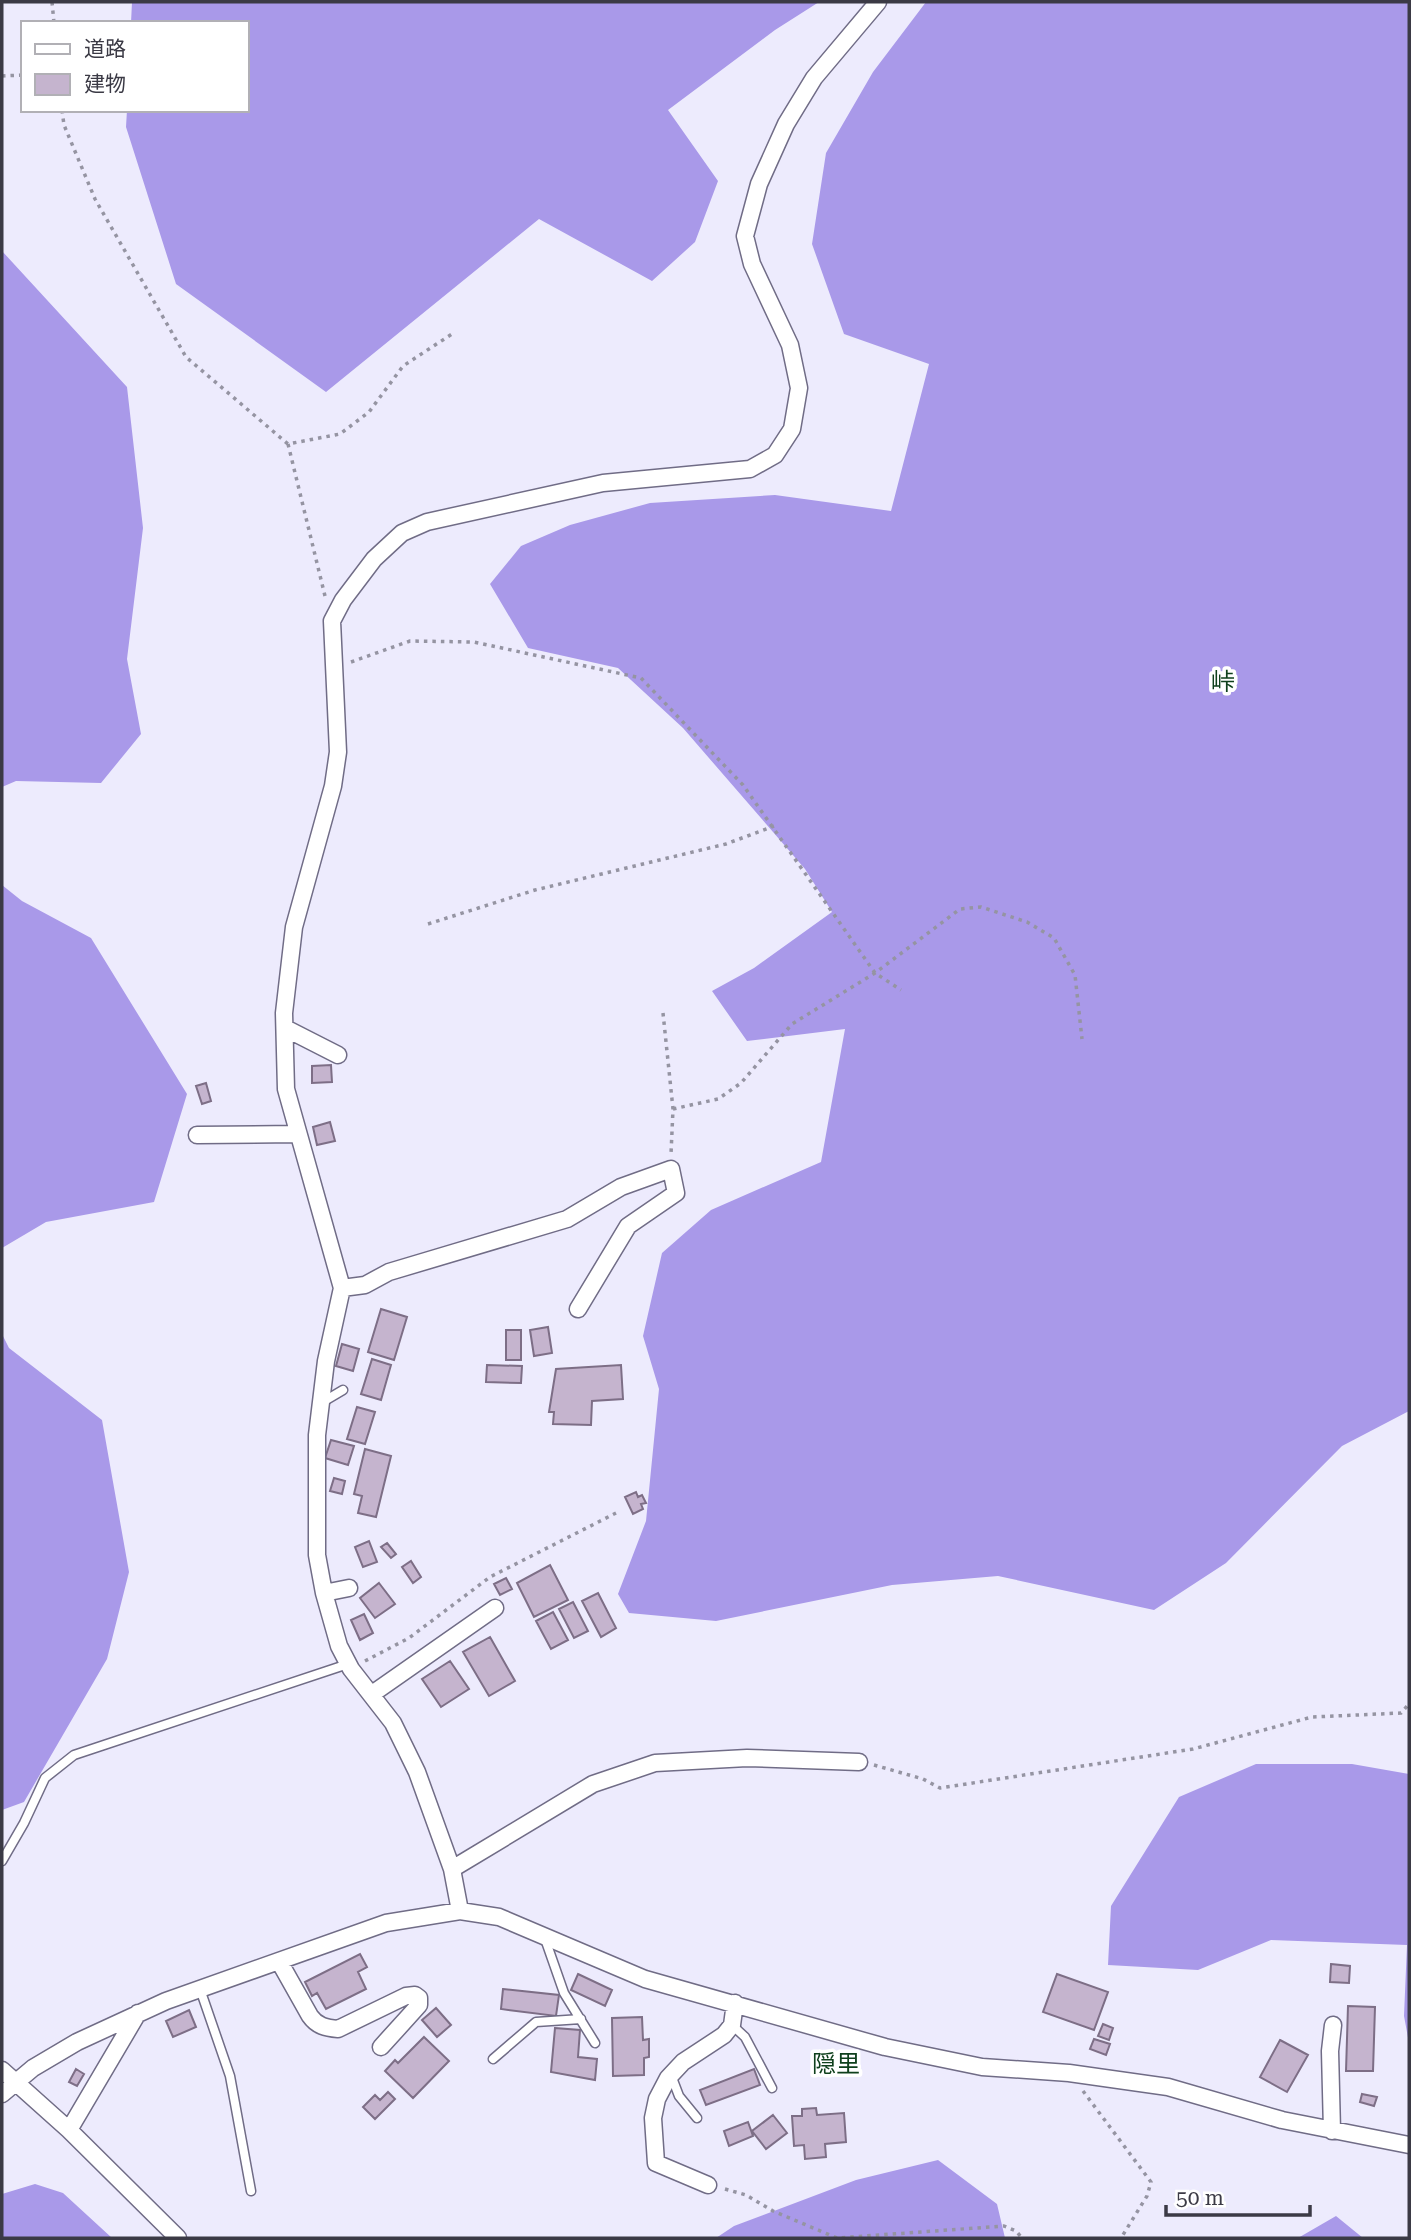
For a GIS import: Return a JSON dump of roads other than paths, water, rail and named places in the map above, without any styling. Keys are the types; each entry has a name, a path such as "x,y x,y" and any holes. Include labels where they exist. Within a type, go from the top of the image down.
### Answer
{"street":[{"path":"460,1911 452,1870 417,1772 393,1723 350,1666 339,1646 324,1593 317,1555 317,1435 326,1361 342,1288 286,1089 285,1028 286,975 294,927 332,786 338,752 332,621 343,600 374,559 402,533 427,522 603,483 750,469 775,455 792,429 799,388 790,345 752,264 745,236 759,184 786,124 814,78 878,2"},
{"path":"285,1028 338,1055"},
{"path":"197,1135 297,1134"},
{"path":"342,1288 365,1285 389,1272 567,1219 621,1187 671,1169 676,1193 628,1226 578,1308"},
{"path":"324,1593 349,1588"},
{"path":"373,1694 495,1608"},
{"path":"452,1870 593,1784 655,1763 747,1758 859,1762"},
{"path":"2,2094 15,2082 77,2042 138,2013 386,1923 460,1911 499,1917 645,1979 885,2047 982,2067 1069,2073 1168,2087 1332,2131 1409,2145"},
{"path":"279,1961 315,2023 329,2028 338,2029 407,1996 419,1998 419,2006 381,2047"},
{"path":"708,2185 656,2163 653,2118 657,2099 671,2075 683,2062 724,2035 732,2025 735,2003"},
{"path":"69,2130 138,2013"},
{"path":"1332,2131 1330,2051 1333,2025"},
{"path":"2,2070 69,2130 178,2238"}],"lane":[{"path":"321,1403 343,1390"},
{"path":"2,1861 45,1778 74,1755 350,1666"},
{"path":"544,1936 564,1993 595,2043"},
{"path":"201,1989 230,2076 251,2191"},
{"path":"493,2059 536,2022 581,2020"},
{"path":"732,2025 745,2036 772,2088"},
{"path":"671,2075 678,2096 697,2118"}],"district":[{"name":"峠","path":"1223,682"},
{"name":"隠里","path":"836,2064"}]}
